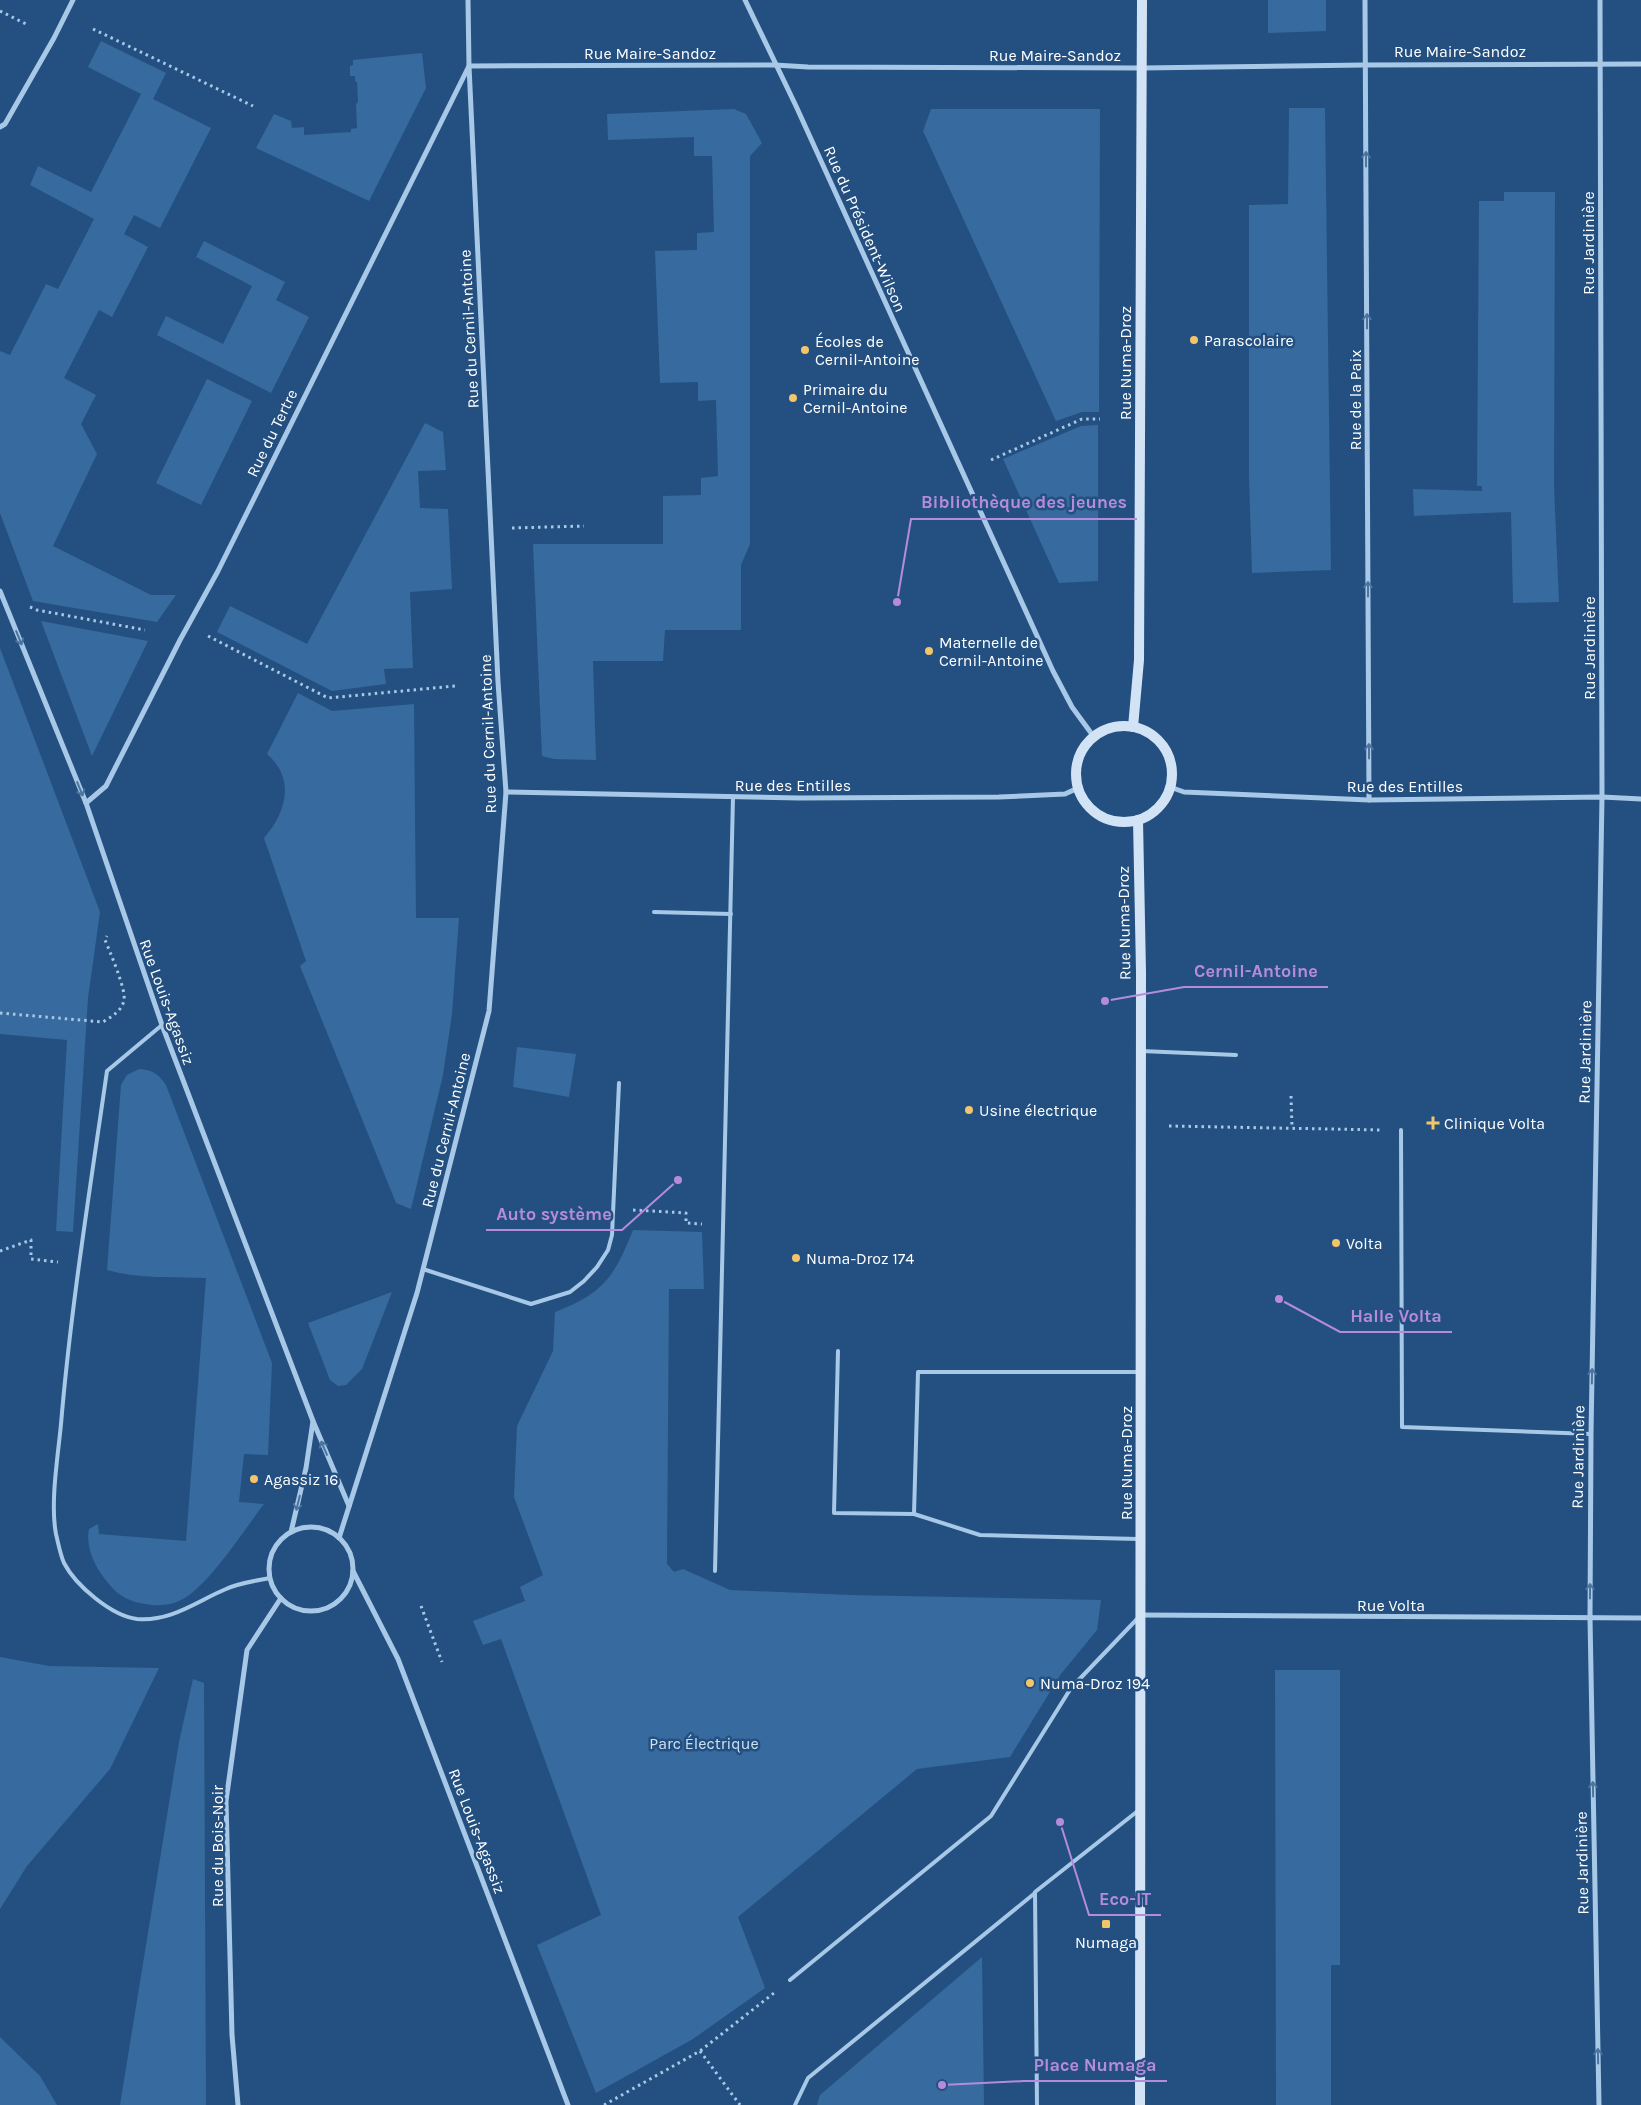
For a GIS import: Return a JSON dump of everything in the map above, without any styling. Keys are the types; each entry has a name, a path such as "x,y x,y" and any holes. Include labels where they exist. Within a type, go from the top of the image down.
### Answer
{"main road":[{"name":"Rue Numa-Droz","path":"1133,726 1139,660 1142,0"},
{"path":"1119,726 1133,726 1148,732 1160,742 1169,756 1172,772 1170,788 1166,798 1158,808 1138,820 1119,821 1101,816 1091,809 1078,788 1076,774 1078,760 1084,747 1094,736 1119,726"},
{"name":"Rue Numa-Droz","path":"1138,820 1140,1051 1140,2105"}],"street":[{"path":"0,127 5,124 10,116 73,0"},
{"name":"Rue du Cernil-Antoine","path":"349,1507 424,1269 489,1011 506,792 491,529 469,66 468,0"},
{"name":"Rue du Président-Wilson","path":"745,0 800,115 1053,671 1072,708 1094,736"},
{"name":"Rue de la Paix","path":"1365,0 1370,800"},
{"name":"Rue Jardinière","path":"1599,2105 1590,1618 1591,1434 1602,797 1600,0"},
{"name":"Rue Maire-Sandoz","path":"469,66 775,65 808,67 1142,68 1365,64 1641,64"},
{"name":"Rue du Tertre","path":"86,803 106,786 180,640 218,571 469,66"},
{"name":"Rue Louis-Agassiz","path":"0,591 86,803 162,1025 313,1421 349,1507"},
{"name":"Rue des Entilles","path":"506,792 733,797 1000,797 1065,794 1078,788"},
{"name":"Rue des Entilles","path":"1170,788 1184,792 1370,800 1602,797 1641,799"},
{"path":"291,1532 306,1468 313,1421"},
{"path":"339,1538 349,1507"},
{"path":"317,1527 329,1531 339,1538 347,1548 352,1559 353,1571 349,1585 342,1597 325,1608 305,1610 292,1606 281,1598 274,1589 270,1578 269,1564 280,1540 291,1532 317,1527"},
{"name":"Rue Louis-Agassiz","path":"353,1571 398,1659 568,2105"},
{"name":"Rue du Bois-Noir","path":"238,2105 232,2035 226,1801 247,1650 281,1598"},
{"name":"Rue Volta","path":"1140,1616 1641,1618"}],"lane":[{"path":"716,1572 733,797"},
{"path":"654,912 731,914"},
{"path":"162,1025 107,1071 68,1340 55,1502 56,1532 64,1563 81,1585 120,1614 137,1619 158,1618 179,1612 227,1588 270,1578"},
{"path":"1140,1051 1236,1055"},
{"path":"424,1269 531,1304 570,1292 584,1281 597,1267 608,1250 612,1235 619,1082"},
{"path":"1401,1130 1402,1427 1591,1434"},
{"path":"838,1351 834,1513 914,1514 980,1534 1140,1540"},
{"path":"914,1514 918,1372 1140,1372"},
{"path":"790,1980 991,1816 1071,1688 1140,1616"},
{"path":"795,2105 808,2078 1035,1892 1140,1809"},
{"path":"1035,1892 1037,2105"}],"path":[{"path":"0,11 26,24"},
{"path":"93,29 254,106"},
{"path":"991,460 1082,419 1100,419"},
{"path":"491,529 584,526"},
{"path":"37,610 145,630"},
{"path":"208,636 328,698 455,686"},
{"path":"0,1013 103,1022 118,1011 124,999 120,979 106,940 120,906"},
{"path":"1291,1096 1292,1127"},
{"path":"1169,1126 1401,1130"},
{"path":"640,1210 686,1213 686,1223 700,1224"},
{"path":"0,1251 31,1240 31,1259 55,1262"},
{"path":"421,1606 442,1662"},
{"path":"604,2105 700,2051 775,1992"},
{"path":"700,2051 740,2105"}],"green space":[{"path":"1268,0 1326,0 1326,31 1268,33"},
{"path":"101,41 166,73 153,99 211,128 160,228 134,215 124,234 148,247 112,317 99,310 64,378 96,395 81,424 97,454 53,546 151,595 176,595 157,622 33,601 0,513 0,351 10,355 46,284 58,289 94,219 30,185 38,166 91,192 141,94 88,67"},
{"path":"422,53 426,88 369,201 256,148 274,114 291,121 292,128 304,127 304,135 351,132 351,129 357,128 356,104 358,102 357,82 355,81 355,76 350,76 350,66 353,65 353,60"},
{"path":"1289,108 1325,108 1331,570 1252,573 1249,478 1249,205 1288,204"},
{"path":"734,109 746,114 762,143 750,156 750,544 741,565 741,630 665,630 663,661 593,661 596,760 554,759 542,756 533,544 663,544 663,496 701,495 701,478 718,476 716,400 698,401 698,382 660,383 655,251 697,250 697,233 714,232 712,156 694,156 694,137 608,140 607,114"},
{"path":"931,109 1100,109 1099,412 1082,412 1056,421 923,131"},
{"path":"1504,192 1555,192 1554,486 1559,602 1513,603 1511,512 1414,516 1413,489 1482,491 1482,486 1477,486 1479,201 1504,201"},
{"path":"204,241 285,282 276,300 309,317 271,393 157,335 166,316 223,344 252,286 196,257"},
{"path":"207,379 252,401 201,505 156,483"},
{"path":"425,423 443,432 446,470 418,471 420,508 448,509 452,589 410,592 413,668 384,669 386,684 332,691 217,632 230,606 307,644"},
{"path":"1098,425 1098,581 1059,583 1003,459 1081,426"},
{"path":"41,621 148,641 92,756"},
{"path":"0,648 100,912 88,998 73,1232 56,1231 67,1040 0,1034"},
{"path":"298,693 332,711 414,704 416,918 459,918 452,1014 443,1075 411,1209 396,1203 300,966 306,961 264,838 278,818 285,796 282,774 267,754"},
{"path":"517,1047 576,1054 569,1097 513,1087"},
{"path":"139,1069 154,1073 166,1085 272,1363 268,1455 244,1454 239,1502 264,1504 224,1558 201,1585 190,1595 179,1601 162,1605 135,1602 116,1592 96,1565 90,1551 88,1536 89,1529 98,1524 99,1534 186,1541 206,1278 144,1276 107,1270 121,1085 127,1075"},
{"name":"Parc Électrique","path":"633,1230 702,1232 704,1289 669,1289 667,1564 674,1572 683,1569 730,1590 850,1595 1101,1600 1097,1630 1061,1674 1010,1757 917,1769 738,1917 765,1988 693,2039 596,2093 537,1945 601,1915 501,1639 483,1645 473,1621 525,1601 520,1587 543,1575 514,1497 517,1426 553,1351 555,1312 585,1298 605,1282 620,1260"},
{"path":"392,1292 362,1369 346,1385 338,1386 330,1380 308,1323"},
{"path":"0,1657 49,1666 159,1668 110,1769 27,1866 0,1909"},
{"path":"1275,1670 1340,1670 1340,1965 1331,1965 1331,2105 1276,2105"},
{"path":"193,1679 204,1683 206,2105 120,2105 179,1742"},
{"path":"982,1957 984,2105 817,2105 820,2095"},
{"path":"0,2037 40,2076 57,2105 0,2105"}],"place":[{"name":"Parascolaire","path":"1194,340"},
{"name":"Écoles de Cernil-Antoine","path":"805,350"},
{"name":"Primaire du Cernil-Antoine","path":"793,398"},
{"name":"Bibliothèque des jeunes","path":"897,602"},
{"name":"Maternelle de Cernil-Antoine","path":"929,651"},
{"name":"Cernil-Antoine","path":"1105,1001"},
{"name":"Usine électrique","path":"969,1110"},
{"name":"Clinique Volta","path":"1433,1123"},
{"name":"Auto système","path":"678,1180"},
{"name":"Volta","path":"1336,1243"},
{"name":"Numa-Droz 174","path":"796,1258"},
{"name":"Halle Volta","path":"1279,1299"},
{"name":"Agassiz 16","path":"254,1479"},
{"name":"Numa-Droz 194","path":"1030,1683"},
{"name":"Eco-IT","path":"1060,1822"},
{"name":"Numaga","path":"1106,1924"},
{"name":"Place Numaga","path":"942,2085"}]}
